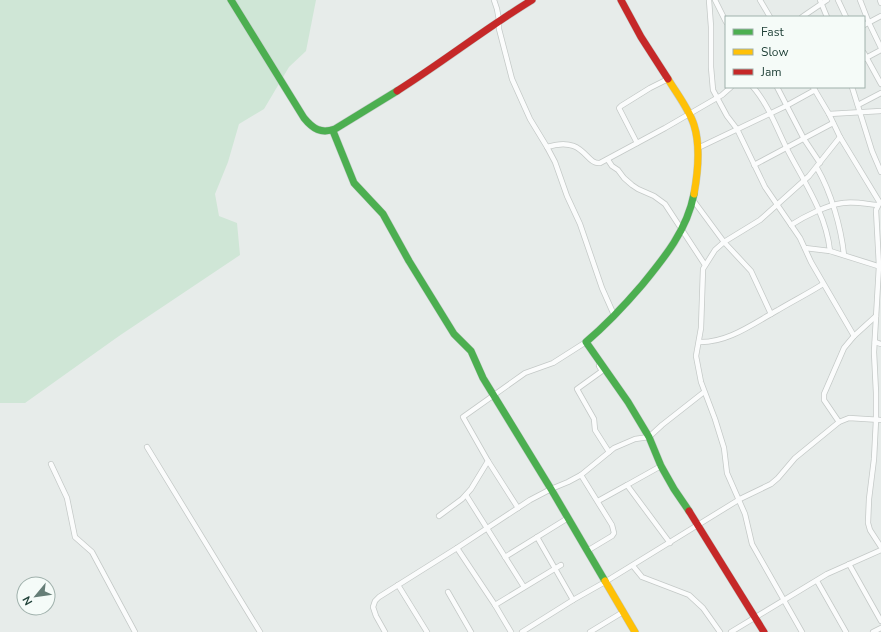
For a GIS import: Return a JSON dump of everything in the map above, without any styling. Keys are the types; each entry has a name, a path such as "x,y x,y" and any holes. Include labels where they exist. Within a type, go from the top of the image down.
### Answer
{"street":[{"path":"231,0 307,123 315,130 329,132 333,131 427,72 499,20 532,0"},
{"path":"494,0 499,20 499,29 512,79 530,119 555,162 567,196 580,224 602,288 614,315"},
{"path":"518,508 488,461 463,417 525,373 553,363 596,334 633,296 671,250 682,231 693,200 698,148 695,128 689,114 641,37 621,0"},
{"path":"709,0 712,83 717,98 737,129 765,187 800,238 823,284 854,336"},
{"path":"714,0 725,20"},
{"path":"760,0 769,16"},
{"path":"803,16 821,2 827,0"},
{"path":"838,0 846,16"},
{"path":"860,0 864,16"},
{"path":"821,2 828,16"},
{"path":"881,16 866,24 881,49 865,56 881,84"},
{"path":"637,143 619,108 650,88 668,79"},
{"path":"547,147 557,144 568,144 579,148 596,164 600,164 717,98 730,88"},
{"path":"754,88 815,201 818,212 828,234 830,251"},
{"path":"777,88 804,139 820,162"},
{"path":"852,88 872,151 881,172"},
{"path":"698,148 786,106 814,89 879,204"},
{"path":"858,105 881,93"},
{"path":"829,114 881,111"},
{"path":"754,165 834,123"},
{"path":"333,131 354,183 383,214 409,261 454,334 471,351 493,396 551,489 635,632"},
{"path":"802,632 752,544 749,527 740,499 727,473 724,448 713,410 701,382 696,356 701,328 702,269 715,250 724,242 760,220 817,168 840,137"},
{"path":"608,160 612,166 618,170 632,185 654,196 665,204 705,265"},
{"path":"817,168 823,179 832,205 844,255"},
{"path":"693,200 724,242 751,271 771,314"},
{"path":"791,225 802,218 832,205 844,203 879,204"},
{"path":"879,204 876,210 880,267 874,352 878,420 869,499 868,523 870,530 881,547"},
{"path":"805,248 830,251 880,267"},
{"path":"699,342 710,342 740,331 823,284"},
{"path":"839,422 824,400 824,394 844,348 854,336 876,316"},
{"path":"586,342 616,384 649,437 661,466 674,489 699,524 764,632"},
{"path":"586,342 588,349 602,371 577,389 594,419 594,430 609,452"},
{"path":"875,342 881,344"},
{"path":"385,632 373,607 375,601 379,597 518,508 551,489 581,475 609,452 635,439 649,437 662,424 704,392"},
{"path":"522,632 633,566 740,499 771,484 795,458 839,422 849,418 878,420"},
{"path":"147,447 260,632"},
{"path":"439,516 472,489 488,461"},
{"path":"51,464 67,498 74,537 92,552 134,632"},
{"path":"598,501 661,466"},
{"path":"581,475 612,525 614,532 612,536 587,551"},
{"path":"627,485 670,543"},
{"path":"466,495 488,528 524,588"},
{"path":"505,557 568,518"},
{"path":"537,537 574,600"},
{"path":"457,548 496,606 510,632"},
{"path":"731,632 827,574 881,550"},
{"path":"849,564 881,621"},
{"path":"496,606 561,565"},
{"path":"633,566 642,577 689,595 703,608 720,632"},
{"path":"817,581 846,632"},
{"path":"398,585 427,632"},
{"path":"448,592 471,632"},
{"path":"590,632 623,612"},
{"path":"873,632 881,628"}],"green space":[{"path":"0,0 316,0 306,51 289,67 264,109 239,124 228,162 215,194 219,216 237,223 240,255 119,336 25,403 0,403"}],"traffic: fast":[{"path":"231,0 304,118 314,128 321,131 335,129 397,91"},
{"path":"333,131 354,183 383,214 409,261 454,334 471,351 483,378 605,581"},
{"path":"689,511 661,466 649,437 628,402 586,342 608,322 651,275 681,231 691,207 694,194"}],"traffic: slow":[{"path":"668,79 689,113 696,133 698,142 698,160 694,194"},
{"path":"605,581 635,632"}],"traffic: jam":[{"path":"397,91 532,0"},
{"path":"621,0 641,37 668,79"},
{"path":"689,511 764,632"}]}
